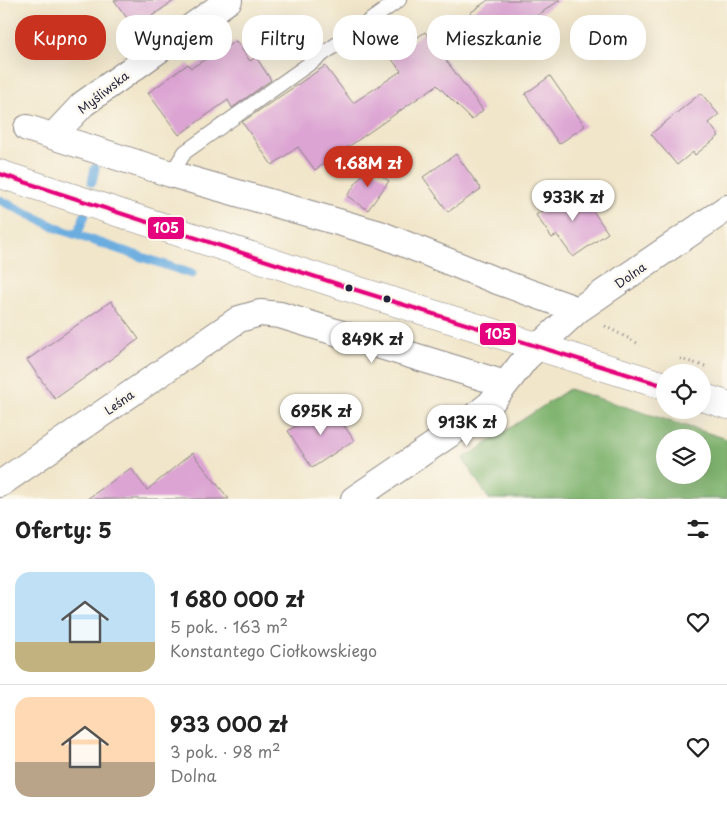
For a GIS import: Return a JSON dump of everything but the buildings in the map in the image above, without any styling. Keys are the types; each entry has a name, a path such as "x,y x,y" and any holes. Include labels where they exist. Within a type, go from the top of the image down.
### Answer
{"street":[{"name":"Myśliwska","path":"53,136 83,104 229,0"},
{"path":"27,128 171,174 380,234 492,279 578,310"},
{"path":"0,174 353,289 656,383"},
{"name":"Dolna","path":"354,499 490,404 538,346 578,310 727,208"},
{"name":"Leśna","path":"0,484 239,320 260,313 280,315 505,384"},
{"path":"711,400 727,405"}],"lane":[{"path":"171,174 184,152 399,0"}],"path":[{"path":"578,310 646,348"},
{"path":"673,356 697,364"}],"green space":[{"path":"569,389 656,417 656,419 664,419 695,429 656,429 656,484 711,484 711,434 727,439 727,499 489,499 463,459"}],"waterway":[{"path":"92,182 95,168"},
{"path":"0,200 59,229 192,274"},
{"path":"77,235 85,215"}],"transit line":[{"name":"105","path":"0,174 353,289 656,383"}]}
